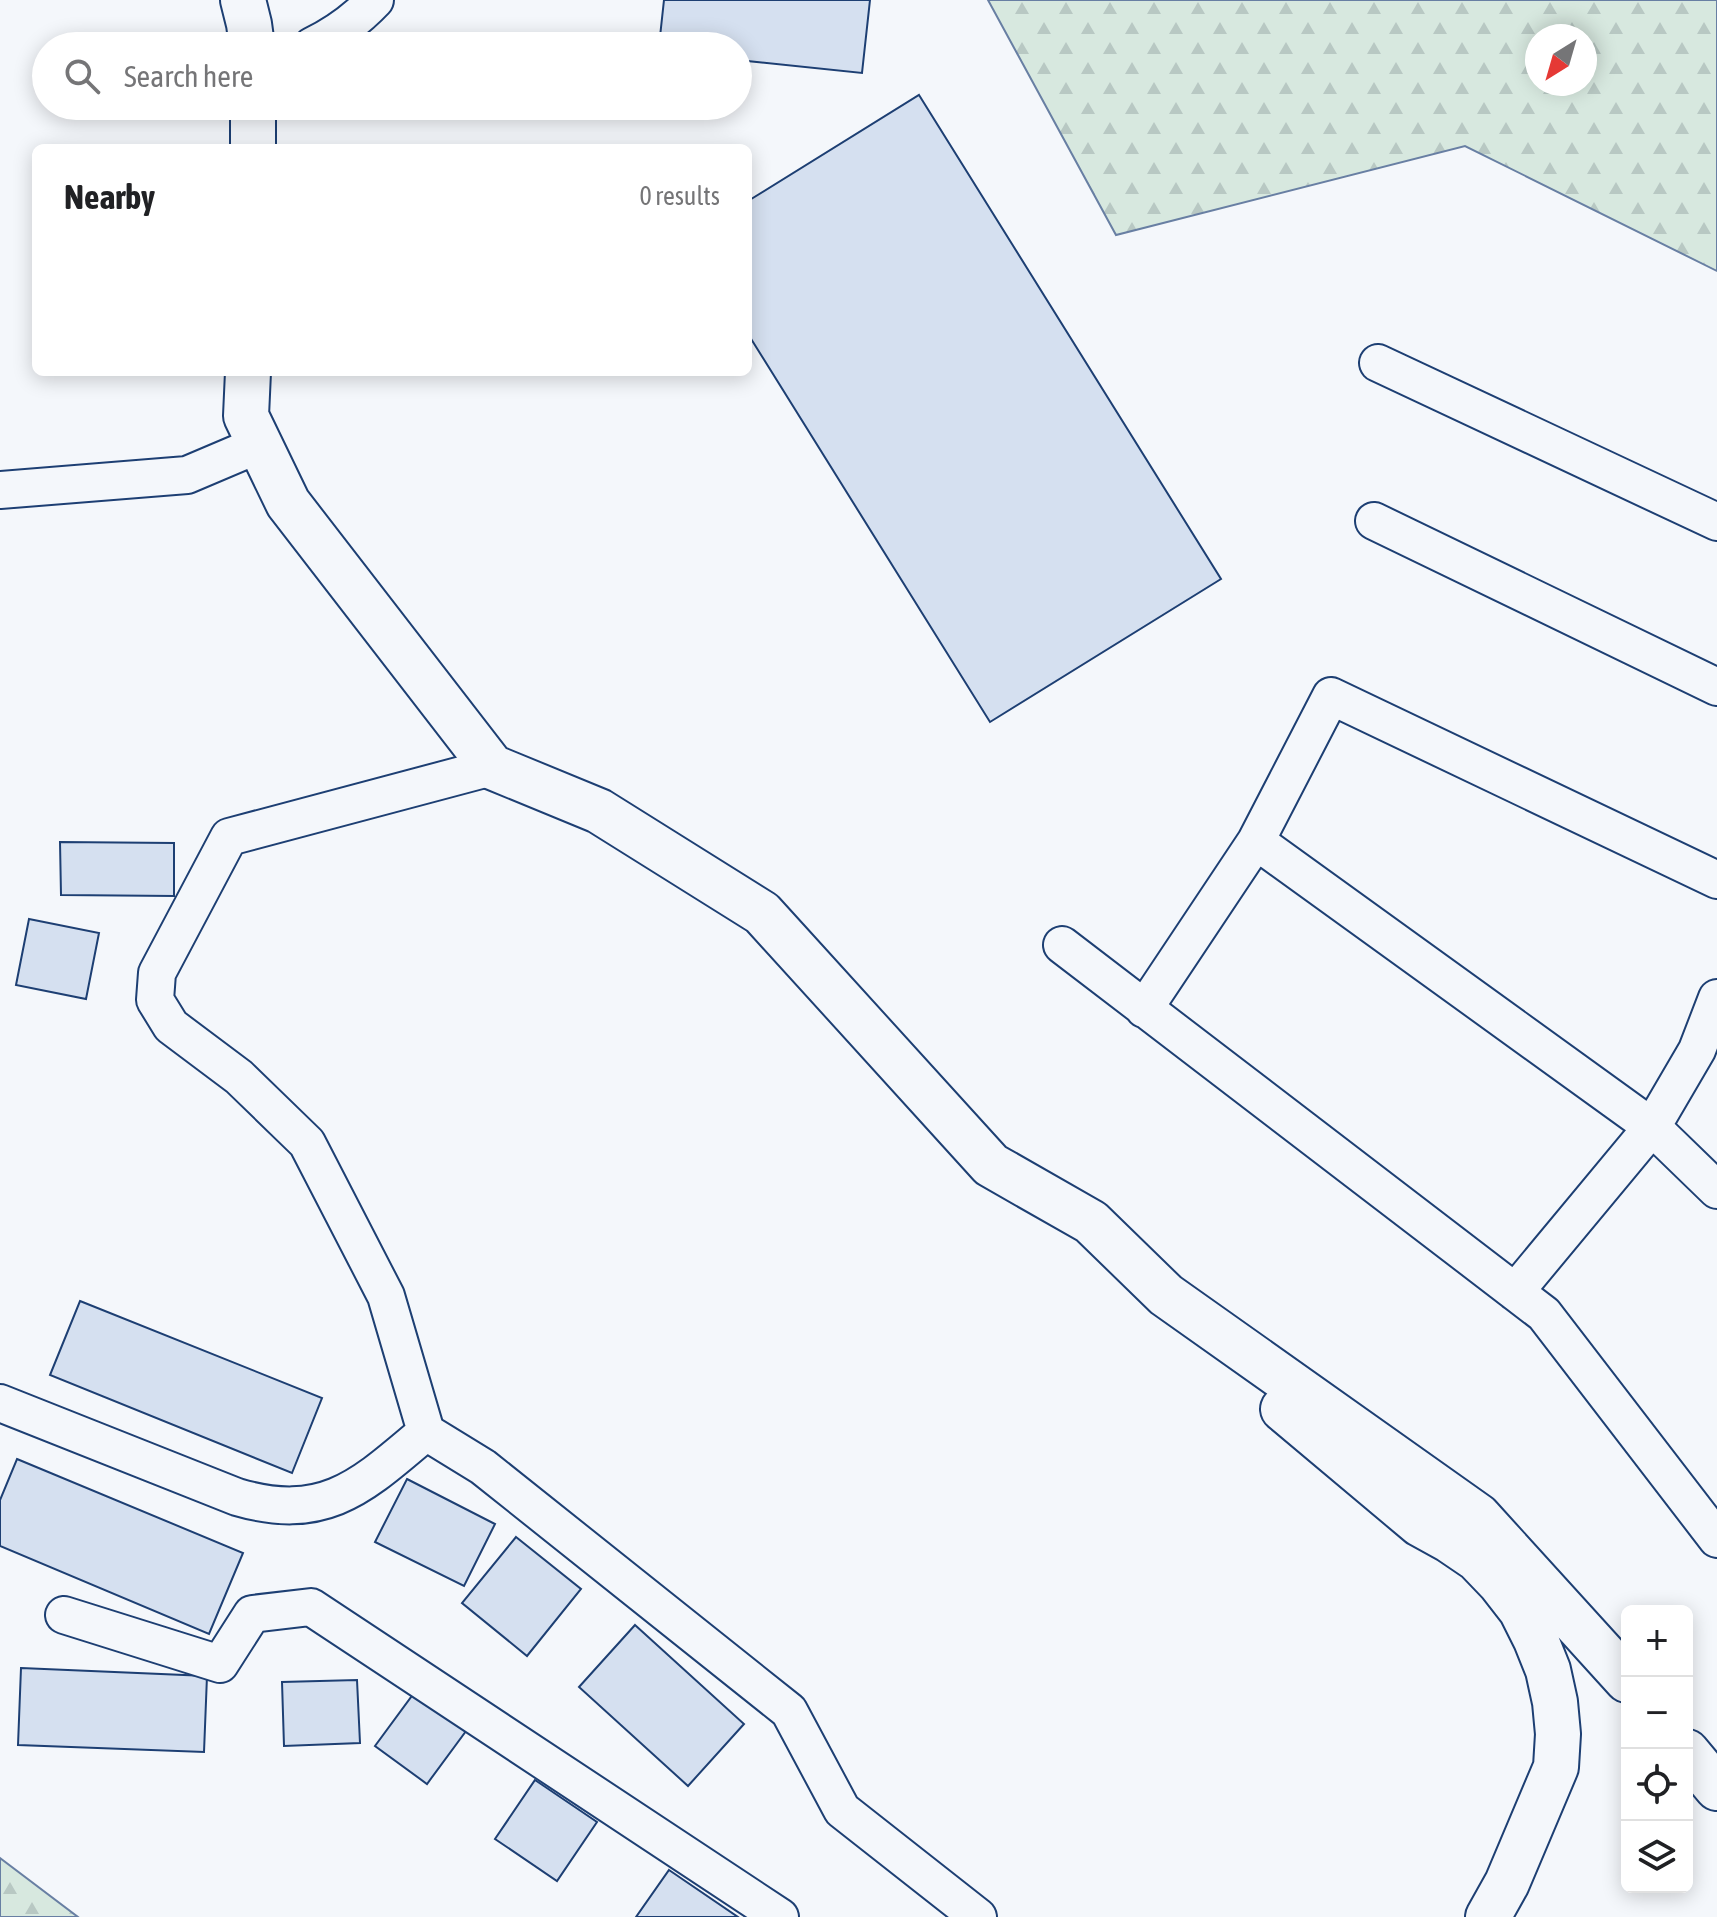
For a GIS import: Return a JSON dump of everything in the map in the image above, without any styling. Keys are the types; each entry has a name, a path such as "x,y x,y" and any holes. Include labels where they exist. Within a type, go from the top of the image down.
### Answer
{"street":[{"path":"243,0 250,32"},
{"path":"340,32 375,0"},
{"path":"253,120 253,144"},
{"path":"1378,363 1717,522"},
{"path":"248,376 246,416 288,503 492,767 599,811 762,913 991,1165 1091,1222 1166,1295 1478,1516 1624,1677"},
{"path":"0,490 187,475 260,444"},
{"path":"1374,521 1717,687"},
{"path":"1144,1009 1256,841 1331,696 1717,880"},
{"path":"492,767 229,837 157,973 155,1000 171,1026 239,1077 307,1143 386,1296 426,1432 483,1467 789,1711 842,1810 978,1917"},
{"path":"1256,841 1652,1127 1717,1190"},
{"path":"1062,945 1544,1314 1717,1539"},
{"path":"1515,1292 1652,1127 1714,1015"},
{"path":"1091,1222 1123,1289 1261,1391 1420,1524 1477,1559 1521,1610 1548,1670 1558,1734 1556,1767 1507,1883 1488,1917"},
{"path":"0,1403 237,1497 260,1504 283,1506 334,1497 360,1486 426,1432"},
{"path":"64,1615 220,1664 252,1614 311,1607 780,1917"},
{"path":"1693,1759 1717,1788"}],"green space":[{"path":"988,0 1717,0 1717,271 1465,146 1116,235"},
{"path":"0,1858 78,1917 0,1917"}],"building":[{"path":"664,0 870,0 862,73 752,61 752,32 661,32"},
{"path":"919,95 1221,579 990,722 752,340 752,199"},
{"path":"60,842 174,843 174,896 61,895"},
{"path":"29,919 99,933 86,999 16,985"},
{"path":"80,1301 322,1398 292,1473 50,1375"},
{"path":"17,1459 243,1553 209,1634 0,1546 0,1500"},
{"path":"407,1479 495,1524 464,1586 375,1542"},
{"path":"516,1537 581,1589 527,1656 462,1603"},
{"path":"635,1625 744,1724 688,1786 579,1687"},
{"path":"21,1668 207,1676 204,1752 18,1745"},
{"path":"357,1680 360,1743 284,1746 282,1682"},
{"path":"417,1689 469,1727 427,1784 375,1746"},
{"path":"535,1780 597,1822 557,1881 495,1839"},
{"path":"669,1870 738,1917 636,1917"}]}
